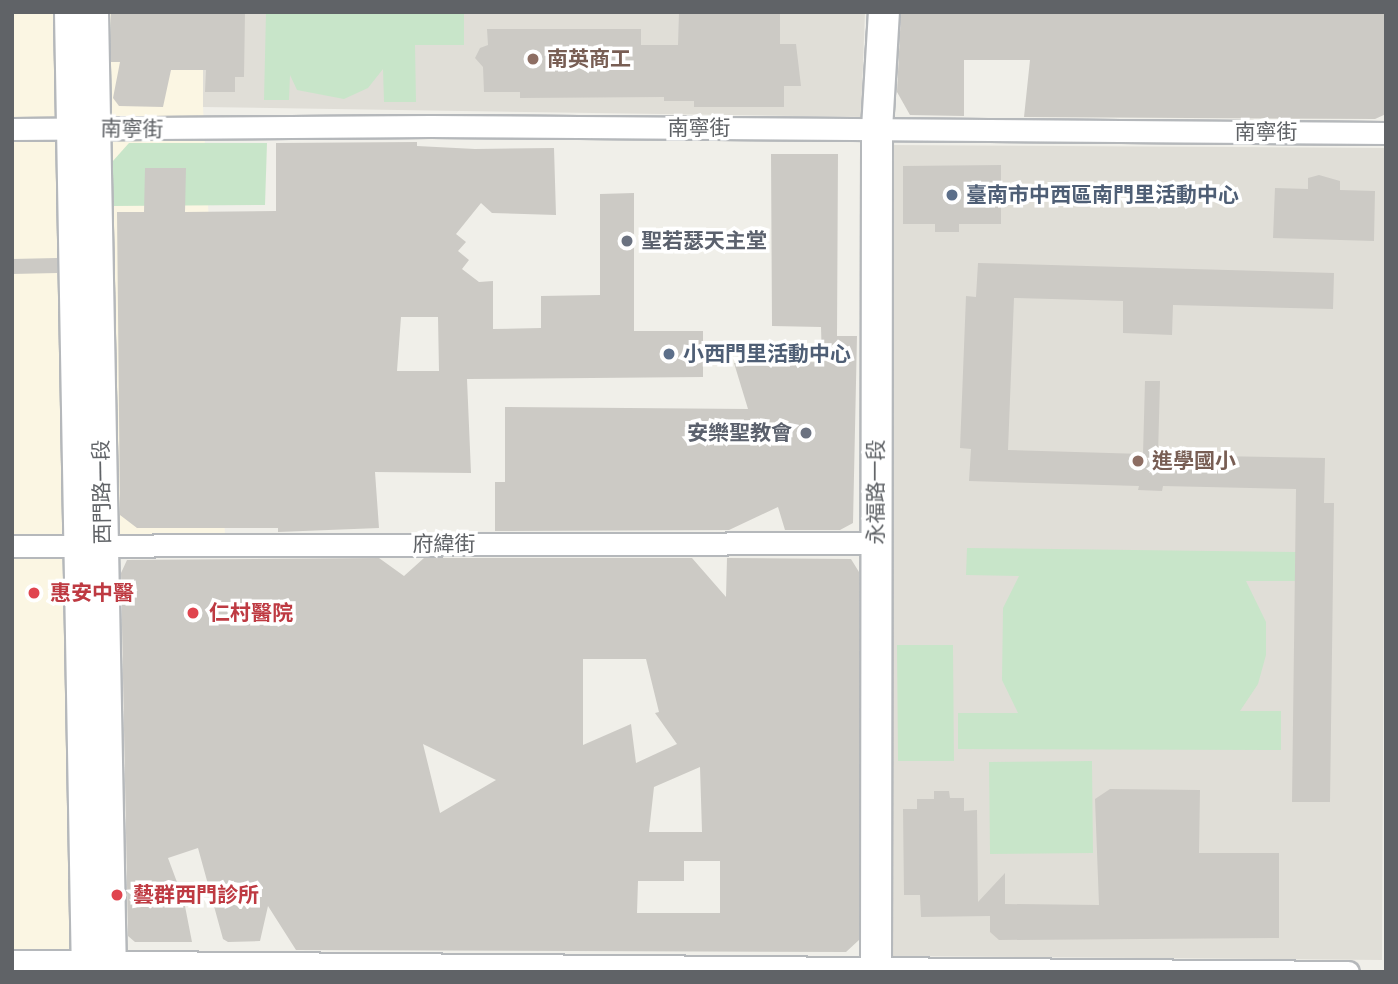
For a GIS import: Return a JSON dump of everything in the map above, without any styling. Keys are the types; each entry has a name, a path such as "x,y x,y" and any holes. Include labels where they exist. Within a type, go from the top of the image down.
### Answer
{"street":[{"name":"西門路一段","path":"70,12 84,128"},
{"name":"西門路一段","path":"93,12 84,128 99,967"},
{"name":"永福路一段","path":"876,970 877,129 884,12"},
{"name":"南寧街","path":"12,129 877,129 1386,133"},
{"name":"府緯街","path":"12,546 876,543"},
{"path":"12,961 99,967 278,960 876,970 1348,972"}],"shaded area":[{"path":"12,12 203,12 203,107 225,534 63,535 75,972 12,972"},
{"name":"南英商工","path":"203,12 865,12 861,117 203,107"},
{"name":"進學國小","path":"888,145 1386,148 1382,960 893,956"}],"green space":[{"path":"266,12 464,12 464,45 415,45 416,102 384,102 383,69 368,88 344,99 297,90 290,75 289,100 264,100"},
{"path":"129,143 267,143 265,205 112,206 112,162"},
{"path":"967,548 1296,552 1295,581 1246,581 1266,622 1266,655 1258,684 1240,711 1281,711 1281,750 958,749 958,713 1018,713 1002,680 1003,608 1019,576 966,575"},
{"path":"897,645 953,645 954,761 898,761"},
{"path":"1092,761 1093,853 990,854 989,762"}],"building":[{"path":"111,12 245,12 244,77 235,77 235,92 205,92 206,70 171,70 163,107 119,106 113,98 120,62 111,62"},
{"path":"679,12 780,12 780,44 796,44 801,86 784,86 784,107 694,107 694,101 664,101 664,97 520,98 520,92 484,92 483,67 475,58 480,48 488,45 487,29 641,29 641,45 678,45"},
{"path":"901,12 1386,12 1386,114 1375,119 1024,117 1030,60 964,60 964,116 910,115 897,92"},
{"path":"417,142 417,146 475,149 554,148 556,215 492,213 481,203 456,234 466,242 458,251 469,260 462,269 479,282 493,281 493,329 541,328 541,296 600,295 600,194 634,193 634,331 703,331 703,377 467,379 471,473 375,472 379,528 278,532 278,528 137,528 120,515 117,212 144,212 145,168 186,168 185,212 276,211 276,143","holes":["401,317 438,317 439,371 397,371"]},
{"path":"771,154 838,154 837,336 857,336 853,523 840,530 785,530 778,507 729,530 495,531 495,482 505,482 505,407 748,409 734,363 822,362 821,327 772,326"},
{"name":"臺南市中西區南門里活動中心","path":"1001,165 1001,224 959,224 959,232 935,232 935,224 903,224 903,166"},
{"path":"1319,175 1340,181 1340,190 1375,191 1374,241 1273,238 1275,188 1308,189 1308,178"},
{"path":"57,258 57,273 12,274 12,259"},
{"path":"978,263 1334,273 1333,309 1173,305 1172,335 1123,333 1123,301 1014,298 1008,450 1143,454 1145,381 1160,381 1158,455 1325,458 1324,503 1334,503 1330,802 1292,802 1296,489 1163,486 1162,491 1138,490 1139,486 969,481 971,449 960,448 966,296 976,297"},
{"path":"379,558 404,576 424,558 692,558 726,597 727,558 851,559 859,572 859,940 846,952 296,950 268,906 260,941 228,942 223,939 198,848 168,858 184,901 192,942 135,942 128,936 121,573 127,560","holes":["583,659 646,659 659,712 655,713 677,744 636,763 631,724 583,745","423,744 496,780 440,813","700,767 702,832 649,832 654,787","684,861 720,861 720,913 637,913 638,881 684,881"]},
{"path":"1110,789 1200,790 1199,853 1279,853 1279,938 999,940 990,932 990,916 921,917 920,895 904,895 903,809 917,809 917,799 934,799 934,791 949,791 950,798 964,798 964,811 977,810 978,902 1005,873 1005,904 1099,905 1095,799"}],"place":[{"name":"南英商工","path":"533,59"},
{"name":"臺南市中西區南門里活動中心","path":"952,195"},
{"name":"聖若瑟天主堂","path":"627,241"},
{"name":"小西門里活動中心","path":"669,354"},
{"name":"安樂聖教會","path":"806,433"},
{"name":"進學國小","path":"1138,461"},
{"name":"惠安中醫","path":"34,593"},
{"name":"仁村醫院","path":"193,613"},
{"name":"藝群西門診所","path":"117,895"}]}
